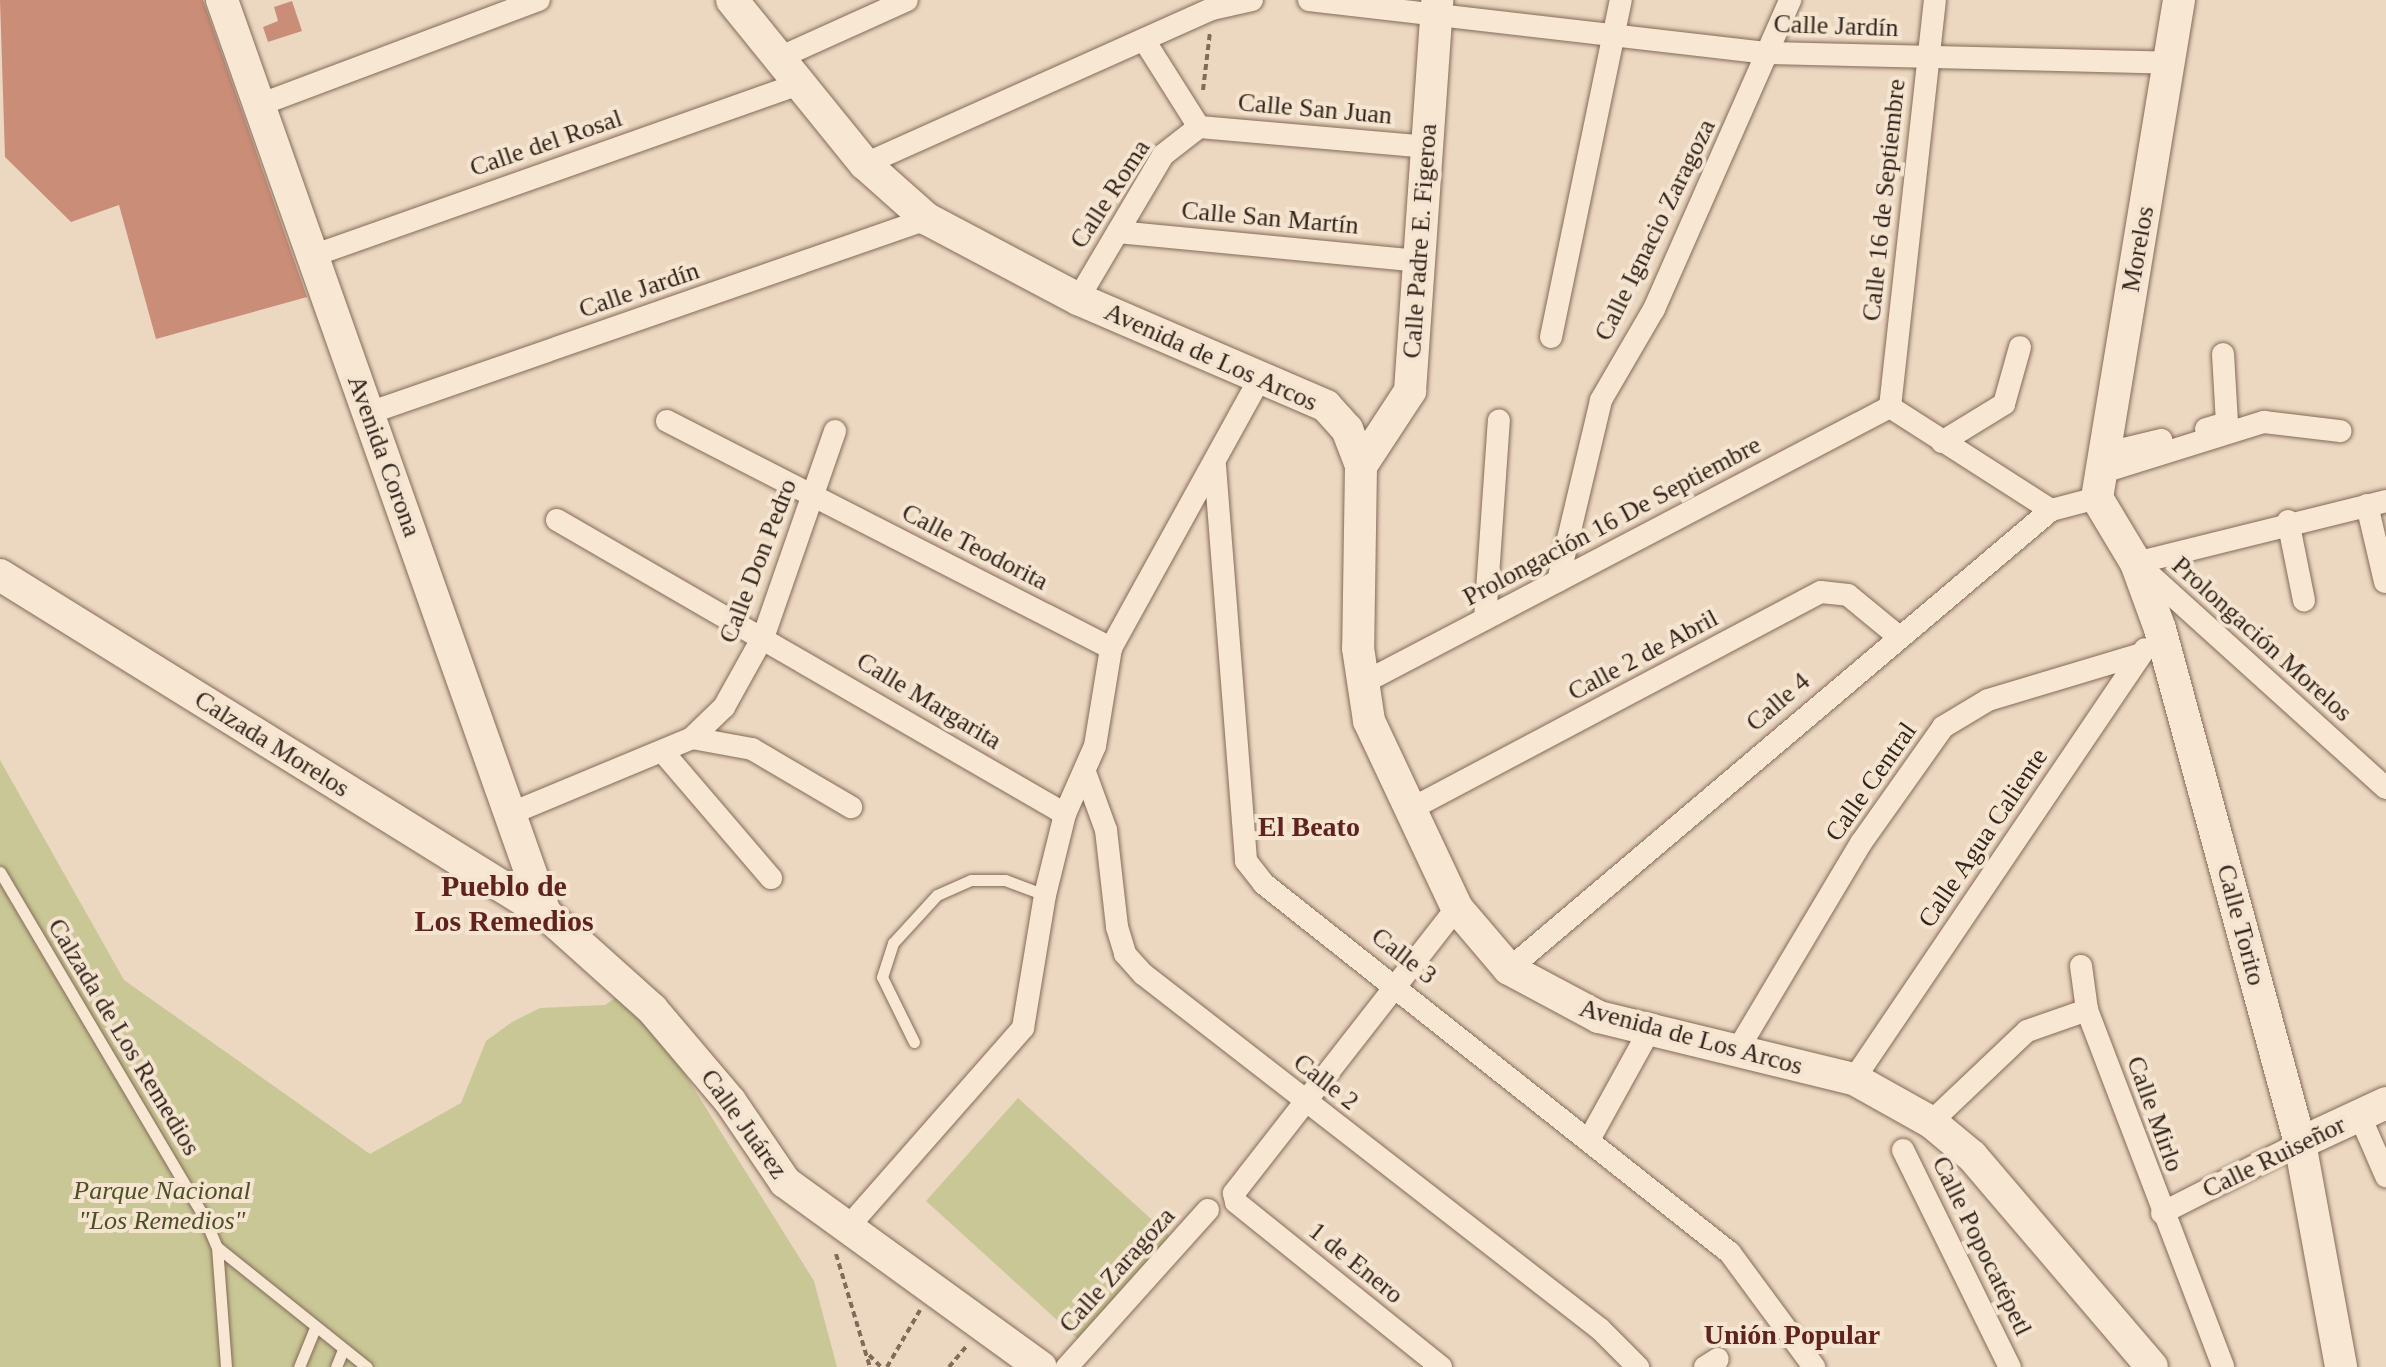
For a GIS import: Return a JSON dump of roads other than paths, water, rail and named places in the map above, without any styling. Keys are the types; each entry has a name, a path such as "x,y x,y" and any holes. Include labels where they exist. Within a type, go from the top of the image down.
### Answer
{"main road":[{"name":"Avenida Corona","path":"222,0 545,913"},
{"name":"Avenida de Los Arcos","path":"732,0 865,164 927,219 1078,299 1262,374 1326,406 1347,429 1361,466 1361,684 1407,811 1457,908 1509,969 1552,998 1649,1031 1854,1079 1931,1122 1972,1156 2152,1367"},
{"name":"Morelos","path":"2100,475 2171,63 2179,0"},
{"name":"Calle Padre E. Figeroa","path":"1361,466 1410,391 1436,5"},
{"name":"Calle Torito","path":"2100,475 2136,563 2151,642 2300,1143 2341,1367"},
{"name":"Calzada Morelos","path":"0,575 545,913"},
{"name":"Calle Juárez","path":"545,913 652,1009 785,1182 1041,1367"},
{"name":"Calle Ruiseñor","path":"2300,1143 2373,1108"}],"street":[{"path":"259,105 539,0"},
{"path":"781,57 907,0"},
{"path":"865,164 1212,9 1252,0"},
{"name":"Calle Jardín","path":"1309,0 1436,5 1618,34 1770,53 2171,63"},
{"path":"1551,337 1618,34 1621,0"},
{"name":"Calle Ignacio Zaragoza","path":"1558,581 1601,400 1654,309 1770,53 1790,0"},
{"name":"Calle 16 de Septiembre","path":"1890,407 1935,0"},
{"path":"1144,40 1199,127"},
{"name":"Calle del Rosal","path":"312,256 799,84"},
{"name":"Calle San Juan","path":"1199,127 1426,147"},
{"name":"Calle Roma","path":"1078,299 1163,155 1199,127"},
{"name":"Calle Jardín","path":"369,413 927,219"},
{"name":"Calle San Martín","path":"1118,232 1418,261"},
{"path":"1942,442 2004,404 2020,347"},
{"path":"2100,475 2227,423 2223,354"},
{"path":"849,1226 1023,1028 1045,895 1065,814 1086,775 1111,648 1215,466 1262,374"},
{"path":"1890,407 2051,510"},
{"name":"Prolongación 16 De Septiembre","path":"1361,684 1890,407"},
{"path":"1485,619 1499,420"},
{"name":"Calle Teodorita","path":"667,421 1111,648"},
{"path":"2100,475 2264,422 2340,431"},
{"name":"Calle Don Pedro","path":"512,813 692,738 724,707 764,635 835,431"},
{"name":"Calle 3","path":"1215,466 1246,861 1264,884 1590,1138 1740,1264 1814,1367"},
{"name":"Calle 4","path":"1509,969 1898,636 2051,510 2100,475"},
{"path":"2136,563 2288,521 2377,503 2385,582"},
{"name":"Calle Margarita","path":"557,520 764,635 1065,814"},
{"path":"2288,521 2304,600"},
{"name":"Prolongación Morelos","path":"2136,563 2386,788"},
{"name":"Calle 2 de Abril","path":"1407,811 1821,592 1848,595 1898,636"},
{"name":"Calle Central","path":"1737,1051 1861,843 1943,727 1988,700 2151,642"},
{"name":"Calle Agua Caliente","path":"1854,1079 2151,642"},
{"path":"692,738 752,749 851,807"},
{"path":"663,752 771,878"},
{"name":"Calle 2","path":"1086,775 1106,830 1125,954 1305,1101 1600,1329 1638,1367"},
{"path":"1305,1101 1457,908"},
{"name":"Calle Mirlo","path":"2081,966 2087,1010 2223,1367"},
{"path":"1931,1122 2027,1031 2087,1010"},
{"path":"1590,1138 1649,1031"},
{"name":"1 de Enero","path":"1305,1101 1237,1183 1236,1202 1441,1367"},
{"path":"2373,1108 2386,1176"},
{"name":"Calle Ruiseñor","path":"2162,1213 2252,1164 2300,1143"},
{"name":"Calle Popocatépetl","path":"1903,1150 2010,1367"},
{"name":"Calle Zaragoza","path":"1067,1367 1208,1210"}],"lane":[{"name":"Calzada de Los Remedios","path":"0,872 189,1188 217,1247 226,1367"},
{"path":"914,1042 882,977 893,943 937,895 971,880 1005,880 1045,895"},
{"path":"217,1247 367,1367"},
{"path":"299,1367 315,1328"},
{"path":"336,1367 343,1350"}],"district":[{"name":"El Beato","path":"1309,827"},
{"name":"Pueblo de Los Remedios","path":"504,903"},
{"name":"Unión Popular","path":"1792,1335"}],"park label":[{"name":"Parque Nacional \"Los Remedios\"","path":"162,1206"}]}
